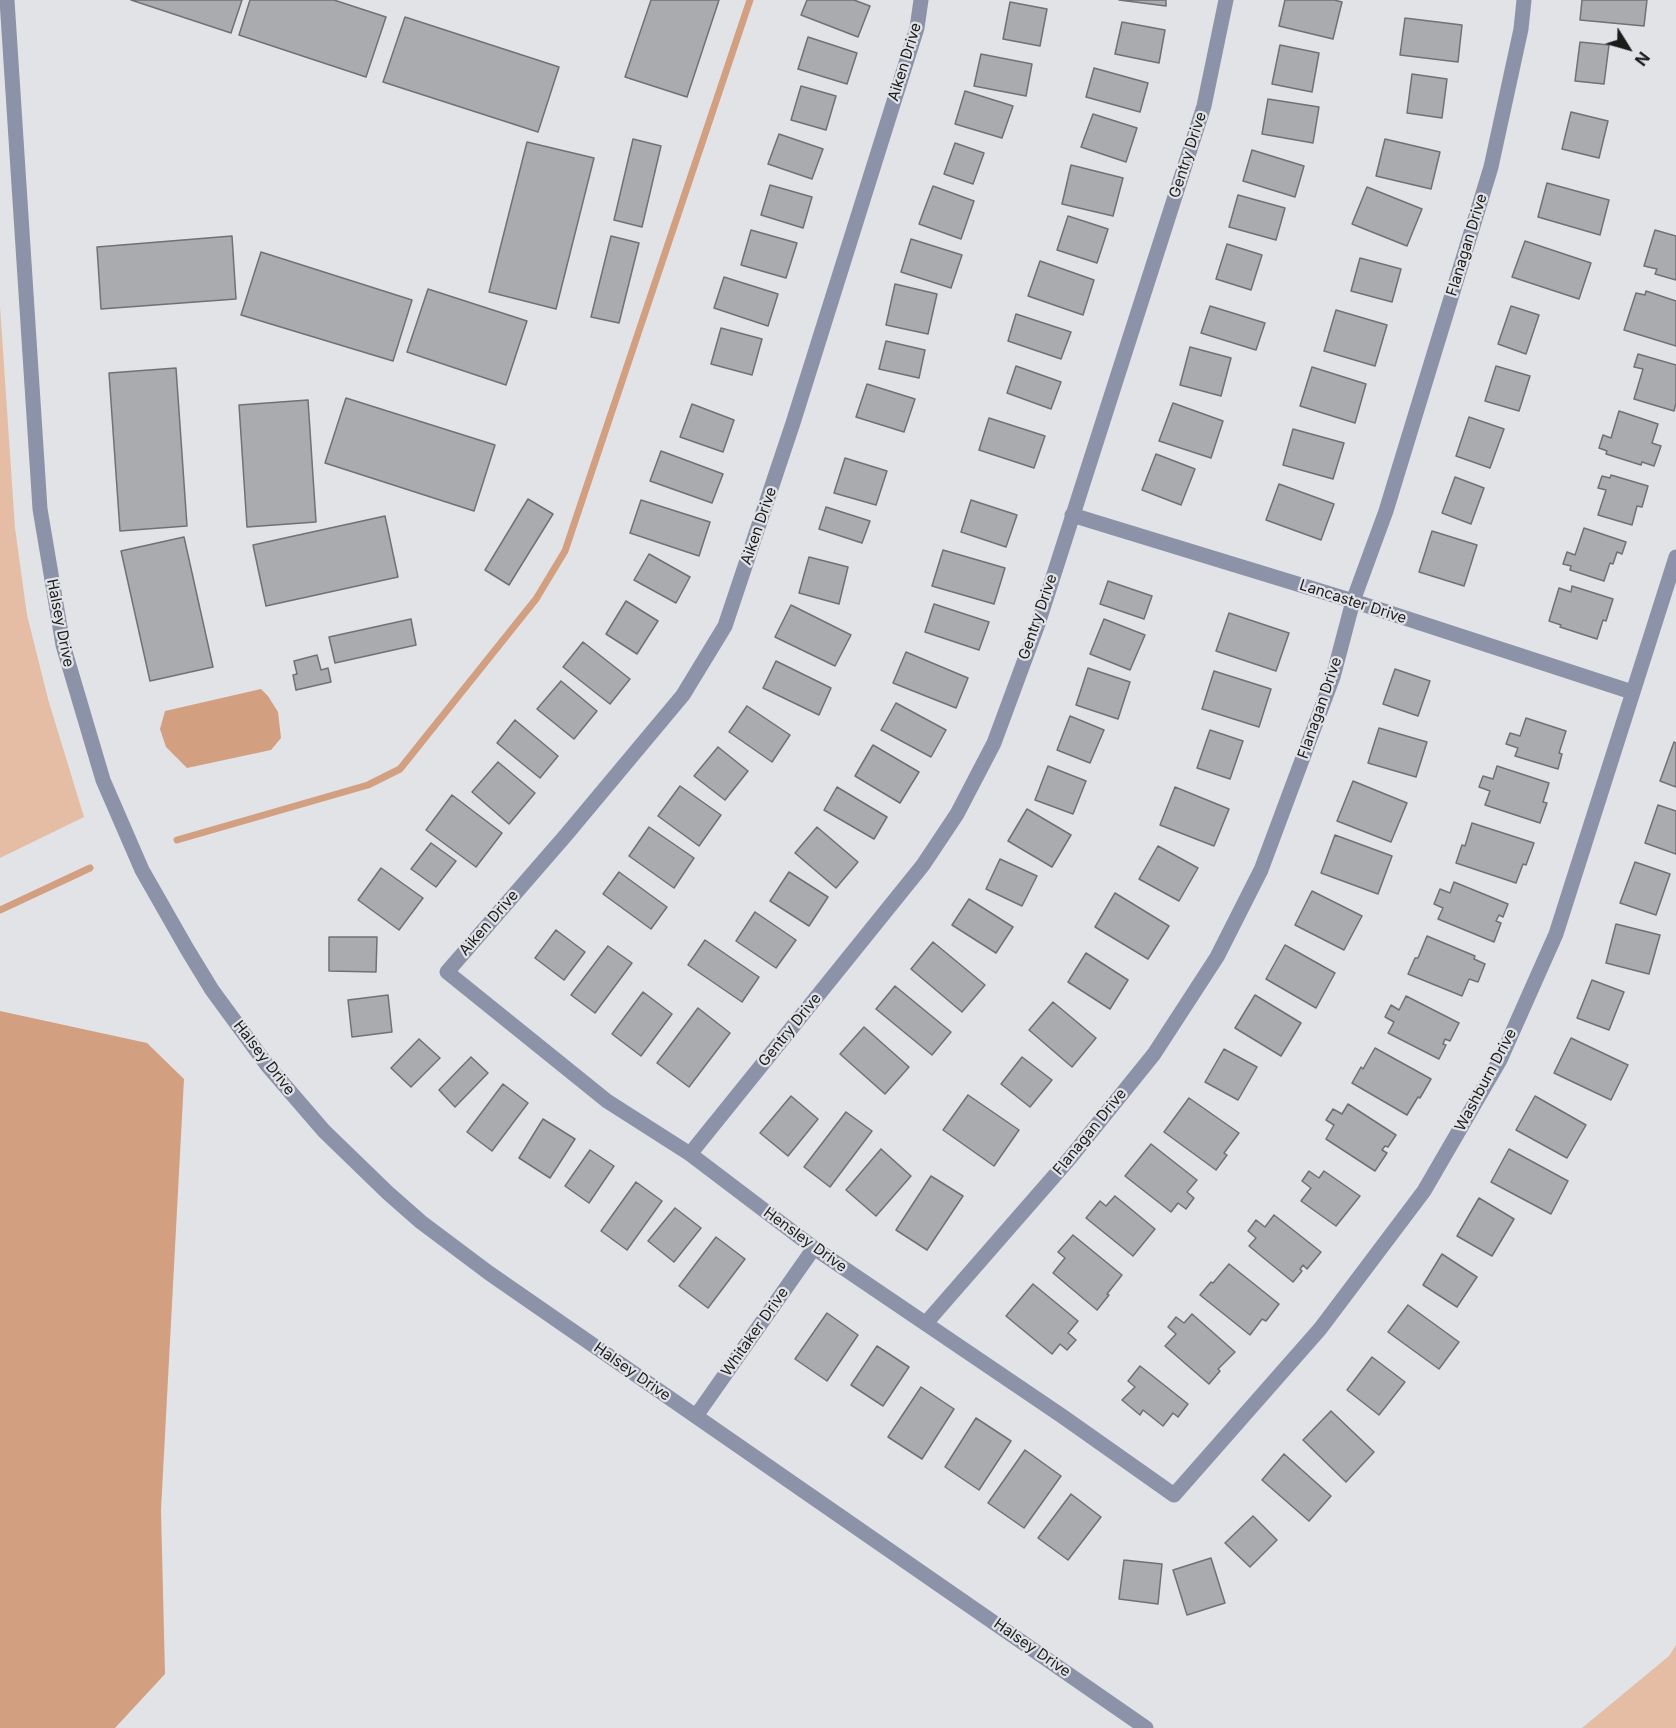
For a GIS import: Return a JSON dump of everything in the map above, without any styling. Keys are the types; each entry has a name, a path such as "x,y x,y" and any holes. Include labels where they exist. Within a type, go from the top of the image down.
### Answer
{"street":[{"name":"Halsey Drive","path":"7,0 40,509 58,615 74,684 103,780 142,870 187,950 241,1030 295,1098 354,1161 421,1222 455,1248 1146,1728"},
{"name":"Aiken Drive","path":"447,972 567,835 683,695 725,626 783,453 916,28 921,0"},
{"name":"Gentry Drive","path":"690,1154 923,865 957,814 993,743 1038,624 1204,106 1226,0"},
{"name":"Flanagan Drive","path":"926,1323 1070,1158 1154,1054 1217,957 1261,870 1333,677 1353,602 1386,511 1491,167 1521,29 1524,0"},
{"name":"Lancaster Drive","path":"1072,515 1353,602 1632,693"},
{"name":"Washburn Drive","path":"1174,1495 1320,1329 1424,1191 1500,1060 1556,934 1676,557"},
{"name":"Hensley Drive","path":"447,972 607,1101 690,1154 814,1248 1174,1495"},
{"name":"Whitaker Drive","path":"696,1416 814,1248"}],"shaded area":[{"path":"0,306 15,528 27,615 48,699 84,817 0,858"},
{"path":"261,689 278,712 281,738 271,750 187,768 166,747 160,729 165,711"},
{"path":"0,1011 147,1043 184,1079 161,1510 165,1674 115,1728 0,1728"},
{"path":"1676,1645 1676,1728 1582,1728 1669,1656"}],"building":[{"path":"131,0 242,0 231,33"},
{"path":"250,0 334,0 386,17 366,77 239,35"},
{"path":"651,0 719,0 687,97 625,77"},
{"path":"807,0 854,0 870,6 858,37 801,15"},
{"path":"1119,0 1166,0 1166,6"},
{"path":"1285,0 1342,2 1333,39 1279,26"},
{"path":"1582,0 1647,0 1644,26 1580,20"},
{"path":"1010,2 1047,9 1040,46 1003,39"},
{"path":"405,17 559,67 538,132 383,82"},
{"path":"1405,18 1462,25 1458,62 1400,55"},
{"path":"1122,22 1165,30 1159,63 1115,54"},
{"path":"808,37 857,53 847,84 798,69"},
{"path":"1580,42 1609,45 1604,84 1575,81"},
{"path":"1280,45 1319,53 1312,92 1272,84"},
{"path":"981,54 1032,64 1026,96 974,86"},
{"path":"1094,68 1148,83 1140,112 1086,97"},
{"path":"1412,74 1447,79 1442,118 1407,113"},
{"path":"801,86 836,96 826,130 791,120"},
{"path":"965,91 1013,106 1002,138 955,124"},
{"path":"1268,99 1319,107 1313,143 1262,134"},
{"path":"1571,112 1608,121 1599,158 1562,149"},
{"path":"1093,114 1137,128 1126,162 1081,147"},
{"path":"779,134 823,149 812,179 768,164"},
{"path":"633,139 661,146 642,227 614,220"},
{"path":"1385,139 1440,152 1431,189 1376,176"},
{"path":"527,142 594,158 556,309 489,292"},
{"path":"955,143 984,153 973,184 944,174"},
{"path":"1252,150 1304,166 1295,197 1243,181"},
{"path":"1071,165 1123,178 1113,216 1062,204"},
{"path":"1547,183 1609,200 1600,235 1538,217"},
{"path":"770,185 812,197 803,228 761,215"},
{"path":"933,186 974,201 961,239 919,224"},
{"path":"1367,187 1422,209 1407,246 1352,224"},
{"path":"1238,195 1285,208 1276,240 1229,227"},
{"path":"1068,216 1108,229 1097,263 1057,250"},
{"path":"751,230 797,243 786,278 741,265"},
{"path":"1655,230 1676,236 1676,280 1655,274 1657,269 1644,266"},
{"path":"232,236 236,299 101,309 97,247"},
{"path":"611,236 639,243 619,323 591,317"},
{"path":"911,239 962,255 951,288 901,272"},
{"path":"1525,241 1591,263 1579,299 1512,277"},
{"path":"1227,244 1262,255 1251,290 1216,279"},
{"path":"261,252 412,300 393,361 241,315"},
{"path":"1360,258 1401,269 1392,302 1351,291"},
{"path":"1040,261 1094,280 1083,315 1028,296"},
{"path":"724,277 778,294 768,326 714,308"},
{"path":"895,284 937,294 928,334 886,325"},
{"path":"428,289 527,321 506,385 407,352"},
{"path":"1646,291 1676,301 1676,346 1624,330 1636,293 1645,295"},
{"path":"1210,306 1265,323 1256,350 1201,333"},
{"path":"1511,306 1539,315 1526,354 1498,344"},
{"path":"1336,310 1387,325 1375,366 1324,351"},
{"path":"1016,314 1071,332 1061,359 1008,341"},
{"path":"721,328 762,339 752,375 711,364"},
{"path":"886,341 925,350 919,378 879,369"},
{"path":"1190,347 1231,358 1221,396 1180,385"},
{"path":"1638,354 1676,365 1674,411 1634,399 1643,369 1634,367"},
{"path":"1016,366 1061,382 1051,409 1007,393"},
{"path":"1496,366 1530,376 1519,411 1485,401"},
{"path":"1312,367 1366,384 1355,423 1300,406"},
{"path":"176,368 187,526 120,531 109,373"},
{"path":"867,384 915,399 904,432 856,417"},
{"path":"346,398 495,445 474,511 325,463"},
{"path":"308,400 316,522 247,527 239,405"},
{"path":"1173,403 1223,421 1211,458 1159,441"},
{"path":"692,404 734,420 723,452 680,437"},
{"path":"1619,411 1658,424 1652,443 1661,446 1654,466 1642,462 1641,465 1606,454 1607,451 1599,448 1603,435 1611,438"},
{"path":"1469,417 1504,429 1490,468 1456,456"},
{"path":"989,418 1045,436 1034,468 979,450"},
{"path":"1293,429 1344,443 1333,479 1283,465"},
{"path":"661,451 723,474 712,503 650,481"},
{"path":"1156,454 1195,469 1181,505 1142,490"},
{"path":"845,458 887,471 876,505 834,493"},
{"path":"1611,475 1648,486 1642,507 1637,506 1632,525 1598,515 1606,490 1598,488 1602,476 1610,478"},
{"path":"1455,477 1484,488 1471,524 1442,513"},
{"path":"1279,484 1334,504 1321,540 1266,520"},
{"path":"528,499 553,514 509,585 485,570"},
{"path":"641,500 710,522 699,556 630,533"},
{"path":"971,500 1017,515 1006,547 961,532"},
{"path":"826,507 870,521 862,543 819,529"},
{"path":"385,516 398,577 266,606 253,545"},
{"path":"1584,528 1626,542 1622,554 1617,552 1613,564 1610,563 1604,581 1570,570 1571,566 1563,564 1567,552 1575,555"},
{"path":"1432,531 1477,545 1464,586 1419,572"},
{"path":"184,537 213,667 150,681 121,551"},
{"path":"943,550 1005,568 994,604 932,586"},
{"path":"649,554 690,577 676,603 634,580"},
{"path":"809,557 848,567 839,604 799,593"},
{"path":"1108,581 1152,596 1144,619 1100,604"},
{"path":"1572,586 1613,599 1597,639 1549,621 1559,588 1571,592"},
{"path":"626,601 658,621 637,654 606,634"},
{"path":"934,604 989,622 979,650 925,632"},
{"path":"791,605 851,635 835,666 775,637"},
{"path":"1229,613 1289,633 1276,671 1216,651"},
{"path":"411,619 416,645 335,663 329,637"},
{"path":"1104,619 1145,635 1130,670 1090,654"},
{"path":"583,642 630,679 610,704 563,667"},
{"path":"906,652 968,678 956,708 893,683"},
{"path":"317,655 321,670 328,668 331,682 296,690 293,675 297,674 294,661"},
{"path":"776,661 831,688 819,715 763,688"},
{"path":"1088,668 1130,682 1118,719 1076,705"},
{"path":"1395,669 1430,681 1418,716 1383,704"},
{"path":"1214,671 1271,689 1259,727 1202,709"},
{"path":"561,681 597,711 574,739 537,709"},
{"path":"896,703 946,730 931,757 881,730"},
{"path":"747,706 790,735 772,762 729,732"},
{"path":"1070,716 1104,730 1090,763 1057,750"},
{"path":"1526,718 1566,731 1559,753 1562,754 1558,769 1515,756 1518,748 1506,744 1510,733 1520,736"},
{"path":"515,720 558,756 540,778 497,743"},
{"path":"1379,728 1427,742 1416,777 1368,763"},
{"path":"1210,730 1243,741 1230,779 1197,768"},
{"path":"1674,742 1676,743 1676,787 1660,781"},
{"path":"873,745 919,772 900,803 855,776"},
{"path":"718,747 748,771 725,800 694,776"},
{"path":"498,762 535,793 509,824 472,792"},
{"path":"1048,766 1086,781 1073,814 1035,800"},
{"path":"1497,766 1549,783 1543,802 1547,803 1540,823 1485,805 1490,791 1479,787 1483,776 1493,779"},
{"path":"1353,781 1407,803 1391,842 1337,821"},
{"path":"680,786 721,815 699,846 658,816"},
{"path":"837,787 887,817 874,839 824,810"},
{"path":"1175,787 1229,809 1214,846 1160,825"},
{"path":"452,795 502,833 476,867 426,830"},
{"path":"1658,805 1676,811 1676,854 1645,843"},
{"path":"1027,809 1071,835 1052,867 1008,841"},
{"path":"1472,823 1534,843 1516,883 1456,863 1462,845 1465,846"},
{"path":"649,827 694,858 674,888 629,856"},
{"path":"817,827 858,862 836,888 795,853"},
{"path":"1335,835 1392,856 1378,894 1321,873"},
{"path":"431,843 456,861 436,887 411,869"},
{"path":"1158,846 1198,868 1179,901 1139,879"},
{"path":"1000,859 1037,876 1022,906 986,889"},
{"path":"1635,862 1670,874 1656,915 1620,903"},
{"path":"381,868 423,898 399,930 358,900"},
{"path":"619,872 667,907 651,929 603,894"},
{"path":"789,872 828,897 809,926 770,901"},
{"path":"1454,882 1508,904 1503,917 1499,915 1496,921 1501,923 1494,942 1438,919 1443,908 1434,904 1440,889 1450,893"},
{"path":"1312,891 1362,916 1344,950 1295,925"},
{"path":"1115,893 1169,926 1148,959 1095,927"},
{"path":"969,899 1013,927 996,953 952,925"},
{"path":"755,912 796,940 776,968 736,941"},
{"path":"1616,924 1660,935 1649,974 1606,963"},
{"path":"556,930 585,952 564,980 535,958"},
{"path":"1427,936 1475,956 1474,959 1485,964 1478,982 1469,979 1462,996 1408,974"},
{"path":"329,937 377,937 376,972 329,971"},
{"path":"705,940 759,977 742,1002 688,965"},
{"path":"933,942 985,985 962,1012 911,969"},
{"path":"1285,945 1335,973 1316,1008 1266,979"},
{"path":"608,946 632,963 595,1013 571,995"},
{"path":"1086,953 1128,980 1110,1009 1068,982"},
{"path":"1592,980 1624,992 1609,1030 1577,1018"},
{"path":"895,986 951,1032 932,1055 876,1009"},
{"path":"643,992 672,1014 641,1056 612,1034"},
{"path":"388,995 392,1032 352,1037 348,1000"},
{"path":"1255,995 1301,1023 1281,1056 1235,1028"},
{"path":"1406,996 1459,1023 1450,1041 1445,1039 1443,1044 1446,1045 1439,1059 1388,1033 1394,1022 1385,1017 1391,1005 1399,1010"},
{"path":"1053,1002 1096,1038 1072,1067 1029,1030"},
{"path":"698,1008 730,1033 689,1087 657,1063"},
{"path":"864,1027 909,1067 885,1094 840,1054"},
{"path":"1571,1038 1628,1065 1611,1100 1554,1073"},
{"path":"419,1039 440,1058 411,1087 391,1068"},
{"path":"1375,1048 1431,1079 1407,1115 1352,1083"},
{"path":"1224,1049 1257,1067 1238,1100 1205,1082"},
{"path":"471,1057 488,1073 455,1107 439,1090"},
{"path":"1022,1057 1052,1080 1030,1107 1001,1084"},
{"path":"503,1084 528,1103 492,1151 467,1132"},
{"path":"968,1095 1019,1130 994,1166 943,1130"},
{"path":"791,1096 818,1119 788,1156 760,1133"},
{"path":"1535,1096 1586,1125 1567,1158 1516,1130"},
{"path":"1189,1098 1239,1133 1224,1153 1227,1155 1216,1170 1164,1132"},
{"path":"1348,1104 1396,1135 1388,1147 1385,1146 1382,1150 1387,1153 1375,1171 1326,1139 1334,1125 1326,1120 1333,1109 1342,1114"},
{"path":"846,1112 872,1131 830,1187 804,1167"},
{"path":"543,1119 575,1139 550,1178 519,1158"},
{"path":"1151,1144 1197,1180 1187,1192 1194,1198 1186,1209 1178,1203 1171,1212 1125,1176"},
{"path":"881,1149 911,1176 876,1216 846,1190"},
{"path":"1509,1149 1568,1181 1551,1214 1491,1182"},
{"path":"590,1150 614,1166 589,1203 565,1186"},
{"path":"1309,1171 1319,1178 1324,1171 1360,1196 1336,1226 1301,1201 1311,1188 1302,1181"},
{"path":"931,1176 963,1196 927,1250 896,1230"},
{"path":"636,1182 662,1201 627,1250 601,1231"},
{"path":"1115,1196 1155,1229 1133,1256 1086,1218 1100,1201 1106,1206"},
{"path":"1479,1198 1514,1219 1492,1256 1457,1236"},
{"path":"675,1208 701,1228 674,1262 648,1241"},
{"path":"1274,1215 1321,1252 1307,1269 1303,1265 1300,1269 1302,1271 1293,1282 1249,1246 1256,1238 1248,1231 1256,1220 1265,1227"},
{"path":"1073,1235 1122,1275 1097,1310 1053,1273 1065,1258 1058,1252"},
{"path":"716,1237 745,1259 708,1308 679,1286"},
{"path":"1442,1254 1477,1277 1457,1307 1423,1285"},
{"path":"1229,1264 1279,1304 1266,1321 1262,1319 1250,1335 1200,1295"},
{"path":"1033,1284 1078,1321 1068,1333 1076,1340 1067,1350 1060,1344 1052,1354 1006,1316"},
{"path":"1408,1305 1459,1342 1439,1369 1388,1332"},
{"path":"827,1313 858,1335 827,1381 795,1359"},
{"path":"1192,1314 1235,1352 1218,1369 1220,1371 1209,1384 1165,1346 1176,1334 1168,1327 1176,1317 1184,1323"},
{"path":"877,1346 909,1367 883,1406 851,1385"},
{"path":"1372,1357 1405,1382 1379,1415 1347,1390"},
{"path":"1140,1366 1188,1404 1178,1417 1173,1413 1163,1426 1143,1410 1140,1415 1122,1400 1135,1387 1128,1381"},
{"path":"921,1387 954,1409 922,1459 888,1437"},
{"path":"1331,1411 1374,1452 1346,1482 1303,1440"},
{"path":"976,1418 1011,1441 979,1490 945,1467"},
{"path":"1025,1450 1061,1476 1024,1528 988,1503"},
{"path":"1284,1454 1331,1496 1309,1521 1262,1480"},
{"path":"1071,1494 1101,1517 1068,1560 1038,1538"},
{"path":"1253,1516 1277,1540 1250,1567 1225,1543"},
{"path":"1211,1558 1225,1603 1187,1615 1173,1570"},
{"path":"1124,1560 1162,1564 1158,1604 1119,1599"}],"waterway":[{"path":"177,840 368,785 400,769 536,599 565,551 750,0"},
{"path":"0,910 90,868"}]}
